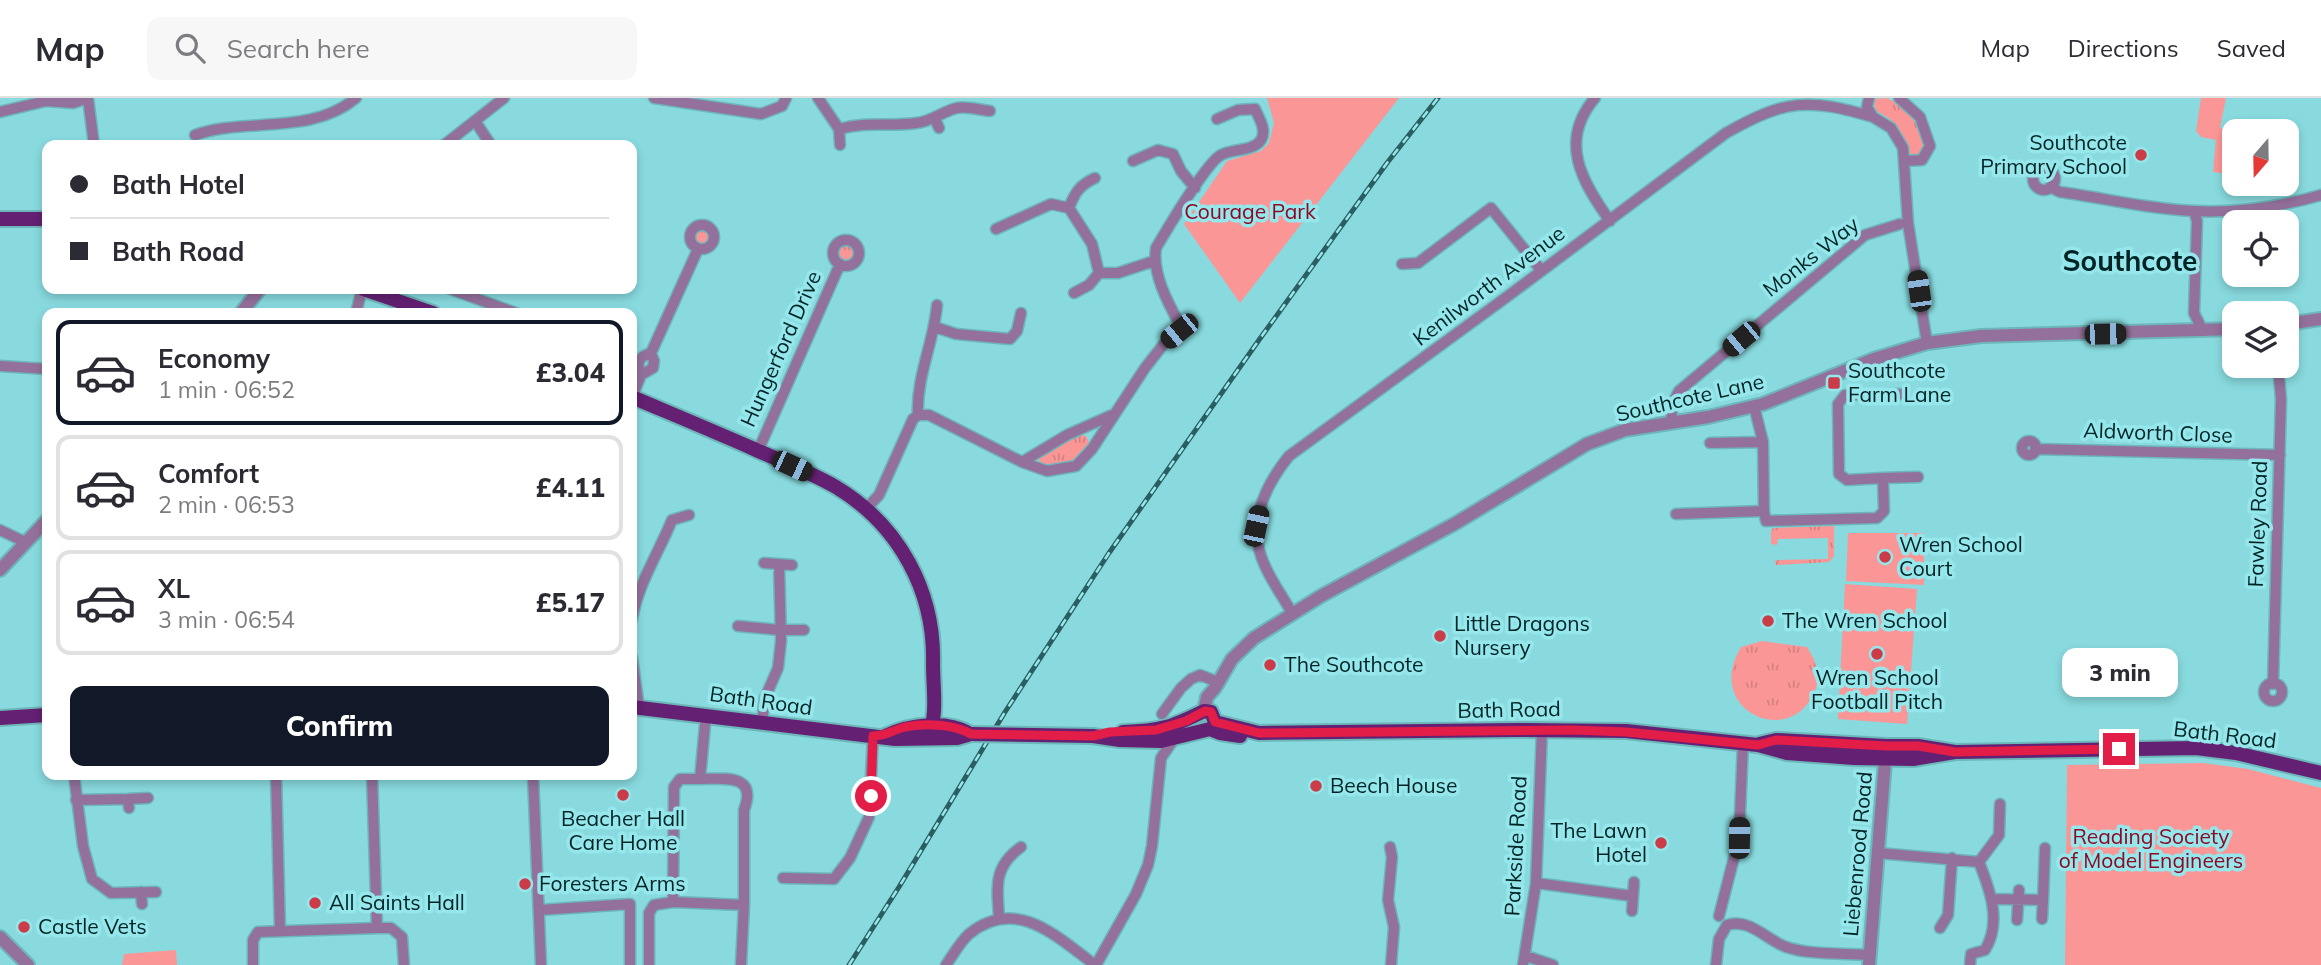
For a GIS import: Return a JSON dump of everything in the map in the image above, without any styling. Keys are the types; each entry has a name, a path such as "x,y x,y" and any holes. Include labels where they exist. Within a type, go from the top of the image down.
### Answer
{"main road":[{"path":"0,219 42,219"},
{"path":"378,294 418,308"},
{"path":"637,399 834,486 866,509 901,548 920,583 932,627 933,691 928,730"},
{"path":"933,691 946,716 962,733"},
{"name":"Bath Road","path":"637,707 895,739 928,730 1093,736 1149,741 1174,739 1195,733 1207,720"},
{"path":"0,718 42,715"},
{"name":"Bath Road","path":"1093,736 1167,729 1207,720 1259,733 1542,730 1626,732 1750,744 1776,740 1885,752 1918,746 1955,752 2196,748 2236,753 2321,773"}],"street":[{"path":"0,112 46,101 73,103 88,98 93,140"},
{"path":"195,135 213,128 274,126 313,118 356,98"},
{"path":"654,98 761,114 782,106 786,98"},
{"path":"818,98 839,129 840,145"},
{"path":"1595,98 1577,132 1576,162 1589,192 1610,221"},
{"path":"1869,98 1867,107 1873,117 1891,128 1903,148 1908,223 1927,343"},
{"path":"1899,98 1920,117 1930,146 1922,160 1905,161"},
{"path":"450,140 501,99"},
{"name":"Kenilworth Avenue","path":"1292,613 1265,566 1256,526 1261,501 1271,478 1289,456 1488,312 1726,133 1759,114 1796,104 1839,107 1873,117"},
{"path":"839,129 855,124 937,123 957,108 990,111"},
{"path":"866,509 879,495 913,419 918,415 929,415 1022,462 1046,471 1076,466 1092,449 1113,414 1163,345 1179,331 1180,325 1168,303 1154,261 1156,248 1209,166 1221,155 1259,142 1263,134 1255,109 1238,110 1217,119"},
{"path":"475,121 488,140"},
{"path":"1133,162 1157,150 1173,154 1181,171 1195,188"},
{"path":"1069,208 1074,192 1082,184 1095,178"},
{"path":"2050,187 2060,192 2194,211 2287,205 2321,195"},
{"path":"996,229 1051,204 1069,208 1091,244 1099,272"},
{"path":"1402,264 1418,262 1491,208 1541,270"},
{"path":"2194,211 2197,221 2194,313 2203,331"},
{"name":"Monks Way","path":"1671,421 1673,403 1679,391 1865,235 1900,224"},
{"path":"637,385 641,375 653,368 651,353 698,248"},
{"path":"1099,272 1118,273 1154,261"},
{"name":"Hungerford Drive","path":"758,451 840,264"},
{"path":"1074,293 1089,285 1099,272"},
{"path":"245,308 256,294"},
{"path":"464,294 502,308"},
{"path":"918,415 922,368 935,327 937,304"},
{"path":"935,327 957,334 1010,339 1017,331 1021,313"},
{"path":"2299,322 2321,319"},
{"name":"Southcote Lane","path":"1207,720 1207,696 1240,649 1292,613 1456,523 1587,444 1625,430 1708,417 1754,406 1874,359 1927,343 1981,336 2222,329"},
{"path":"0,366 42,369"},
{"name":"Fawley Road","path":"2273,684 2280,456 2279,378"},
{"path":"1903,394 1845,395 1838,404 1839,474 1847,480 1918,477"},
{"path":"1754,406 1763,442 1765,516"},
{"path":"1022,462 1113,414"},
{"path":"1082,428 1090,436 1092,449"},
{"path":"1710,443 1763,442"},
{"name":"Aldworth Close","path":"2035,449 2280,456"},
{"path":"1676,514 1877,518 1884,511 1883,478"},
{"path":"637,602 643,581 659,553 672,520 689,515"},
{"path":"0,570 42,525"},
{"path":"0,530 25,542"},
{"path":"764,563 792,565"},
{"path":"762,722 765,698 778,668 781,641 779,564"},
{"path":"738,626 779,630 805,629"},
{"path":"1162,714 1191,679 1200,675 1217,685"},
{"path":"700,779 706,715"},
{"name":"Parkside Road","path":"1525,960 1535,883 1542,730"},
{"path":"783,878 835,879 850,858 869,817 879,736"},
{"path":"946,965 968,935 999,918 1028,920 1095,965 1136,894 1148,865 1153,846 1161,758 1174,739"},
{"path":"1149,741 1161,758"},
{"path":"1719,916 1737,867 1750,744"},
{"name":"Liebenrood Road","path":"1869,960 1885,752"},
{"path":"673,902 674,787 680,779 735,779 742,782 748,790 748,800 744,810 741,965"},
{"path":"74,780 83,846 92,879 111,893 156,892"},
{"path":"276,780 281,931"},
{"path":"372,780 377,928"},
{"path":"533,780 541,965"},
{"path":"76,800 129,803 148,798"},
{"path":"1979,862 1999,835 2000,804"},
{"path":"999,918 996,882 1005,862 1021,847"},
{"path":"1390,847 1392,857 1388,900 1394,927 1391,965"},
{"path":"2042,919 2045,848"},
{"path":"1878,853 1979,862"},
{"path":"1940,928 1948,915 1952,858"},
{"path":"1970,965 1970,954 1985,950 1992,938 1993,899 1979,862"},
{"path":"1632,911 1634,882"},
{"path":"1535,883 1632,896"},
{"path":"141,892 142,904"},
{"path":"1993,899 2018,895 2043,900"},
{"path":"2017,920 2018,895"},
{"path":"649,965 649,913 654,905 673,902 744,905"},
{"path":"540,910 630,904 630,965"},
{"path":"1716,965 1719,939 1727,925 1737,922 1789,948 1869,960"},
{"path":"253,965 255,935 258,932 377,928 391,928 402,937 404,965"},
{"path":"0,937 22,963"},
{"path":"1525,960 1553,965"}],"green space":[{"name":"Courage Park","path":"1267,98 1399,98 1240,303 1184,224 1227,161 1261,151 1269,143 1274,123"},
{"path":"1887,98 1903,108 1913,119 1925,149 1920,157 1912,157 1901,133 1890,119 1875,110 1874,99"},
{"path":"2201,98 2226,98 2220,128 2222,173 2213,172 2216,140 2201,137 2196,131"},
{"path":"702,229 708,231 708,243 702,245 696,243 694,237 696,231"},
{"path":"844,244 850,244 855,252 853,258 844,260 839,255 839,249"},
{"path":"1079,434 1086,436 1089,442 1078,460 1053,469 1039,463 1039,455"},
{"path":"1834,526 1834,556 1829,562 1776,565 1775,561 1778,560 1828,559 1828,538 1778,539 1777,545 1771,544 1773,528"},
{"name":"Wren School Court","path":"1848,533 1924,533 1924,585 1846,581"},
{"name":"Wren School Football Pitch","path":"1845,584 1917,589 1907,724 1838,719"},
{"path":"1762,641 1807,647 1815,663 1818,681 1814,693 1802,710 1787,718 1770,720 1754,715 1741,704 1733,689 1732,669 1741,647"},
{"name":"Reading Society of Model Engineers","path":"2203,763 2248,769 2321,788 2321,965 2065,965 2067,765"},
{"path":"176,950 177,965 122,965 124,954"}],"railway":[{"path":"849,965 1005,712 1109,553 1259,340 1387,163 1438,98"}],"place":[{"name":"Southcote Primary School","path":"2141,155"},
{"name":"Southcote Farm Lane","path":"1834,383"},
{"name":"Wren School Court","path":"1885,557"},
{"name":"The Wren School","path":"1768,621"},
{"name":"Little Dragons Nursery","path":"1440,636"},
{"name":"Wren School Football Pitch","path":"1877,654"},
{"name":"The Southcote","path":"1270,665"},
{"name":"Beech House","path":"1316,786"},
{"name":"Beacher Hall Care Home","path":"623,795"},
{"name":"The Lawn Hotel","path":"1661,843"},
{"name":"Foresters Arms","path":"525,884"},
{"name":"All Saints Hall","path":"315,903"},
{"name":"Castle Vets","path":"24,927"}],"district":[{"name":"Southcote","path":"2130,261"}],"route":[{"path":"871,796 873,736 886,736 903,727 958,727 971,734 1093,736 1110,732 1167,729 1205,711 1214,715 1215,722 1259,733 1572,730 1714,739 1758,745 1776,740 1918,746 1955,752 2119,749"}]}
